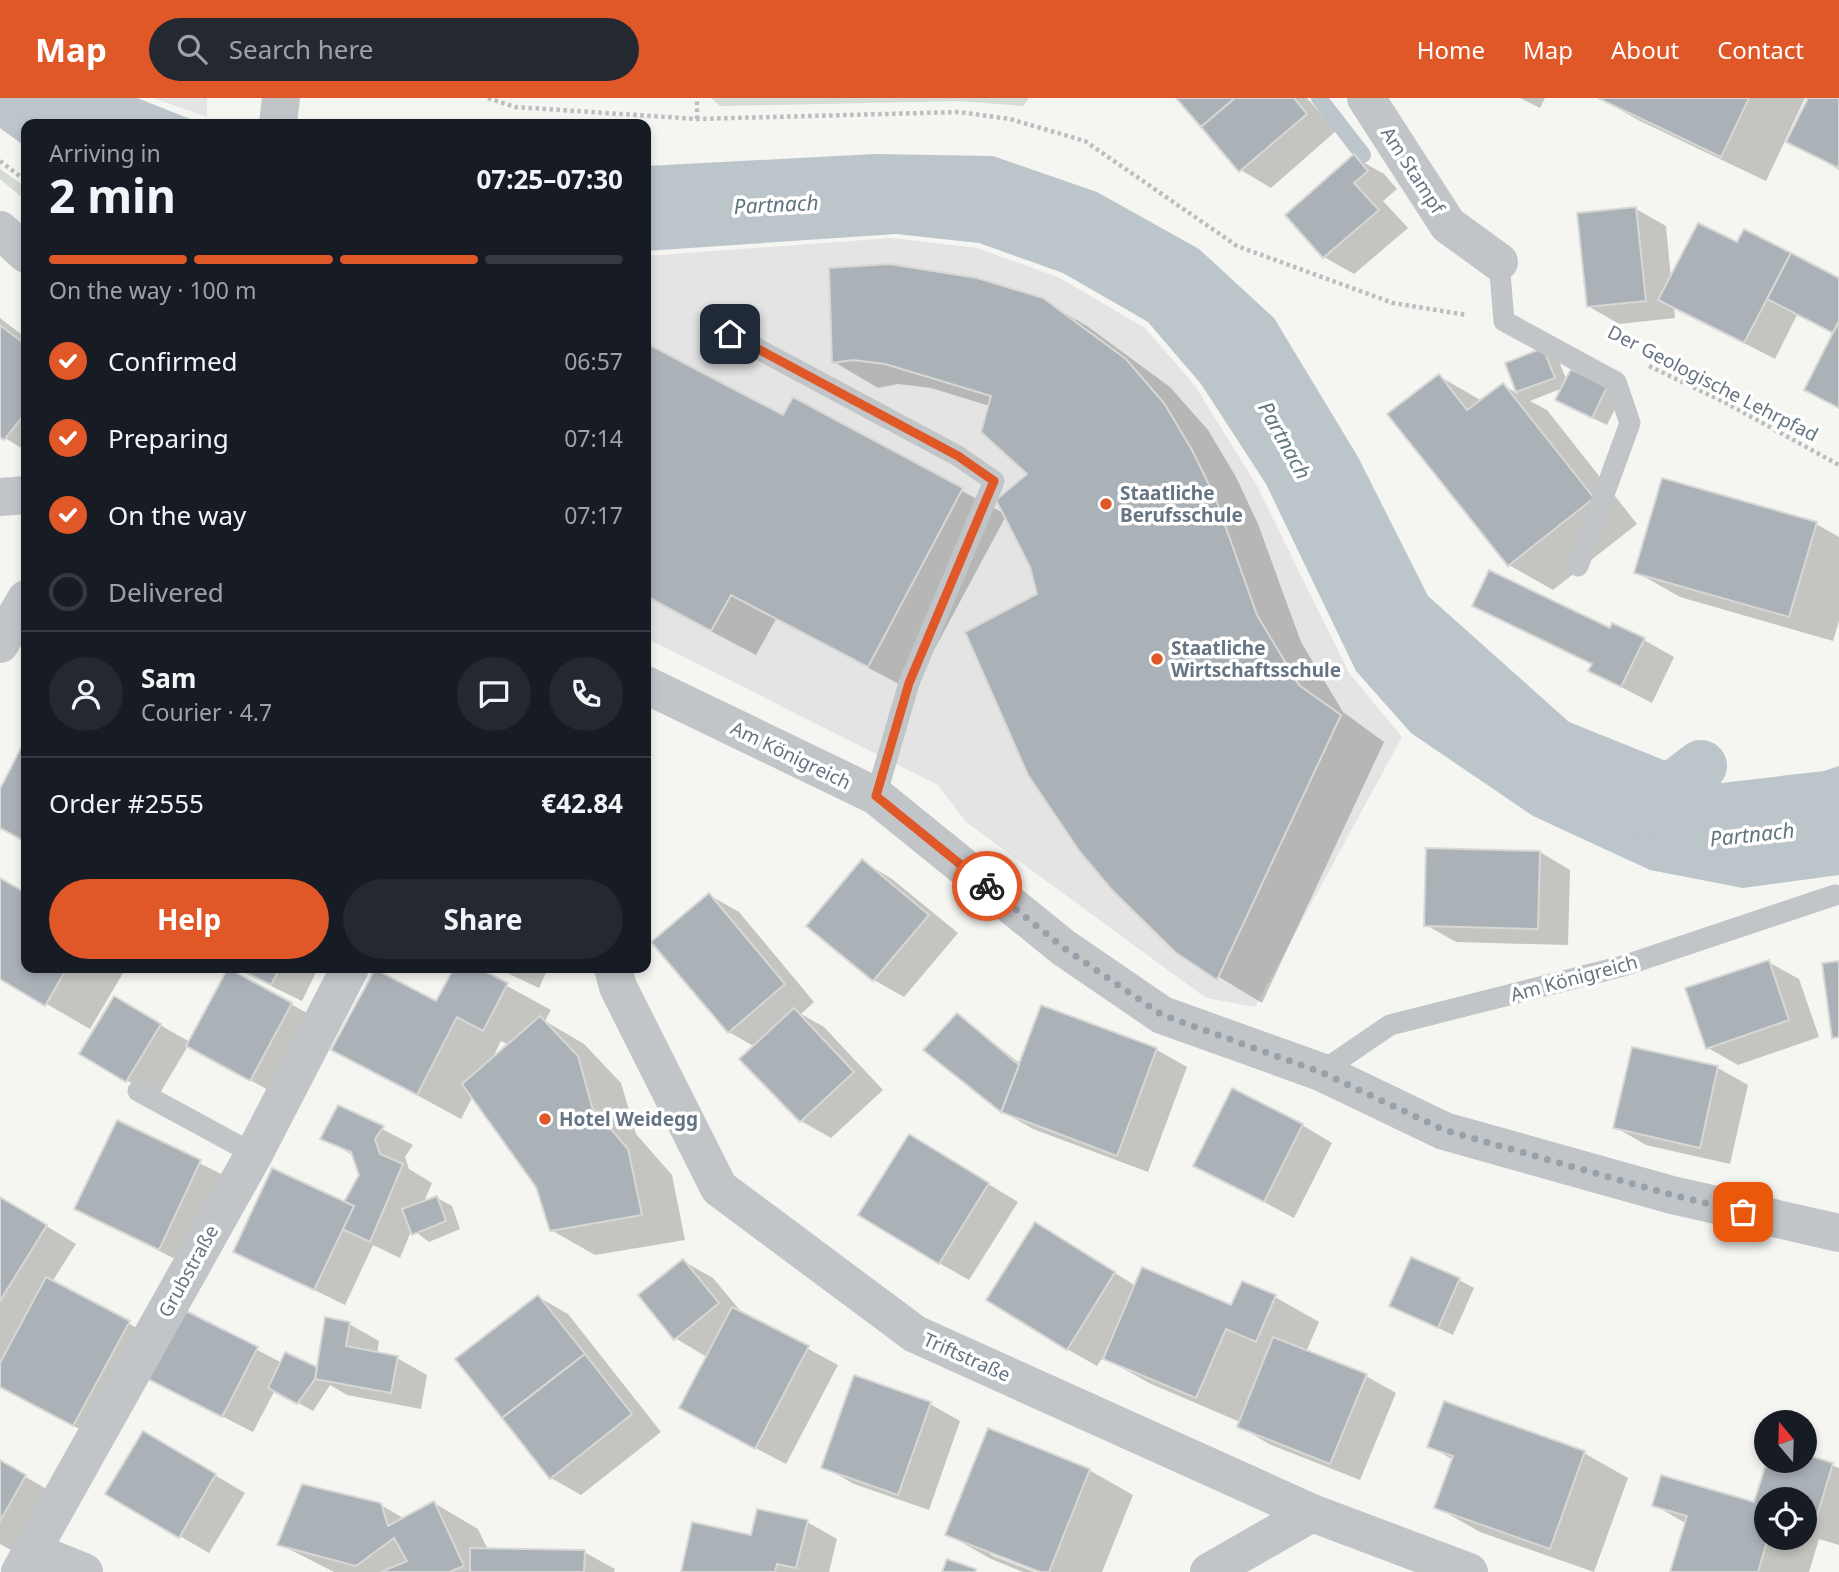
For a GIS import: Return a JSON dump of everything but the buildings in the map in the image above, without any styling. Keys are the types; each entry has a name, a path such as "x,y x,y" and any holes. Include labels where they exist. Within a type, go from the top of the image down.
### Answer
{"street":[{"name":"Am Stampf","path":"1366,98 1448,225 1499,262"},
{"path":"0,230 21,249"},
{"path":"0,497 21,495"},
{"path":"0,644 21,608"},
{"name":"Am Königreich","path":"651,687 876,796 1064,948 1162,1015 1321,1072 1444,1130 1672,1195 1839,1233"},
{"name":"Grubstraße","path":"26,1561 254,1154 347,973"},
{"name":"Triftstraße","path":"614,973 618,987 719,1188 915,1334 1312,1513 1469,1572"},
{"path":"1209,1572 1312,1513"},
{"path":"26,1561 84,1572"}],"lane":[{"path":"1499,262 1504,321 1616,382 1630,423 1578,566"},
{"path":"730,334 958,456 994,481 909,683 876,796"},
{"name":"Am Königreich","path":"1321,1072 1390,1025 1623,966 1835,895"},
{"path":"138,1091 254,1154"}],"path":[{"path":"488,98 528,108 697,119 959,111 1035,125 1085,141 1237,246 1393,303 1504,321"},
{"path":"697,98 697,119"},
{"path":"0,161 21,177"},
{"name":"Der Geologische Lehrpfad","path":"1639,361 1726,403 1839,465"}],"shaded area":[{"path":"153,98 207,98 207,117"},
{"path":"711,98 1029,98 1023,106 960,101 720,106"},
{"path":"0,169 21,184 21,197 0,179"},
{"path":"892,238 977,248 1058,277 1145,328 1196,387 1257,486 1349,673 1402,737 1255,1007 1206,998 966,822 938,785 651,641 651,256"}],"water":[{"path":"0,98 137,98 190,119 21,119 21,143 0,128"},
{"name":"Partnach","path":"875,154 993,156 1097,192 1199,249 1274,318 1358,457 1428,596 1569,722 1721,783 1824,771 1839,766 1839,875 1743,888 1650,870 1533,816 1411,733 1356,671 1266,484 1201,384 1148,322 1063,273 979,243 896,234 651,251 651,166"}],"waterway":[{"path":"1319,98 1363,155"},
{"path":"1643,810 1701,766"}],"way so far":[{"path":"987,886 1064,948 1162,1015 1321,1072 1444,1130 1672,1195 1743,1212"}],"place":[{"name":"Staatliche Berufsschule","path":"1106,504"},
{"name":"Staatliche Wirtschaftsschule","path":"1157,659"},
{"name":"Hotel Weidegg","path":"545,1119"}],"route":[{"path":"730,334 958,456 994,481 909,683 876,796 987,886"}]}
